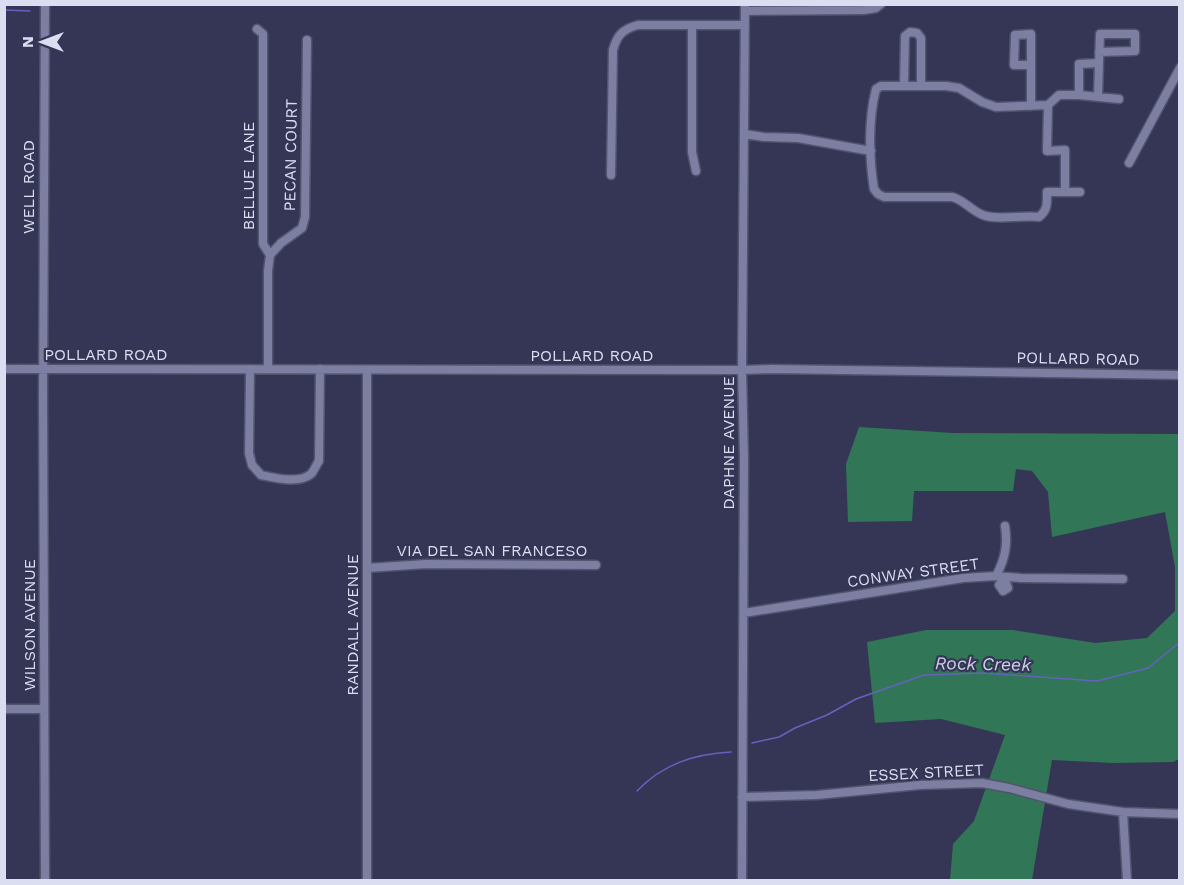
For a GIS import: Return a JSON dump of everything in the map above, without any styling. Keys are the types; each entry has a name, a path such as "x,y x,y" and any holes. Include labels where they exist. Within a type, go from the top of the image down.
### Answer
{"street":[{"name":"WELL ROAD","path":"44,369 45,4"},
{"path":"745,8 876,8 881,4"},
{"name":"DAPHNE AVENUE","path":"742,880 745,8"},
{"path":"611,175 613,62 616,38 624,29 638,25 745,25"},
{"path":"692,25 692,152 696,171"},
{"name":"BELLUE LANE","path":"257,29 263,34 263,244 270,255 268,369"},
{"path":"904,86 905,36 910,32 917,33 921,38 921,86"},
{"path":"1098,96 1100,34 1135,34 1135,51 1100,51"},
{"name":"PECAN COURT","path":"270,255 281,243 302,228 305,217 307,40"},
{"path":"1079,95 1080,64 1099,63"},
{"path":"1031,64 1031,106"},
{"path":"1129,163 1179,68"},
{"path":"1080,192 1047,192 1047,207 1040,217 987,217 952,197 884,197 878,194 874,189 871,151 873,100 876,89 881,86 959,88 982,102 996,107 1048,105 1059,95 1119,99"},
{"path":"1048,105 1047,150 1065,150 1065,192"},
{"path":"745,134 798,138 871,151"},
{"name":"POLLARD ROAD","path":"4,369 771,369 1179,375"},
{"name":"WILSON AVENUE","path":"44,369 45,880"},
{"path":"250,369 250,459 261,475 288,479 302,478 311,473 319,461 320,369"},
{"name":"RANDALL AVENUE","path":"367,370 367,880"},
{"path":"1000,576 1006,550 1005,526"},
{"name":"VIA DEL SAN FRANCESO","path":"367,566 596,565"},
{"name":"CONWAY STREET","path":"744,613 930,582 1000,576 1123,579"},
{"path":"4,709 44,709"},
{"name":"ESSEX STREET","path":"742,797 817,795 920,785 982,783 1068,804 1123,812 1179,814"},
{"path":"1123,812 1127,880"}],"green space":[{"path":"859,427 953,433 1179,434 1179,759 1173,762 1113,763 1052,760 1032,880 950,880 953,844 974,821 1005,735 941,719 875,723 867,642 926,630 1013,630 1095,643 1147,638 1175,611 1175,567 1165,512 1052,537 1048,492 1032,471 1016,469 1013,491 914,491 912,521 848,522 846,464"}],"waterway":[{"path":"4,10 30,11"},
{"name":"Rock Creek","path":"752,743 779,737 856,699 924,675 983,673 1097,681 1148,668 1180,642"},
{"name":"Rock Creek","path":"637,791 657,774 680,762 704,755 731,752"}]}
